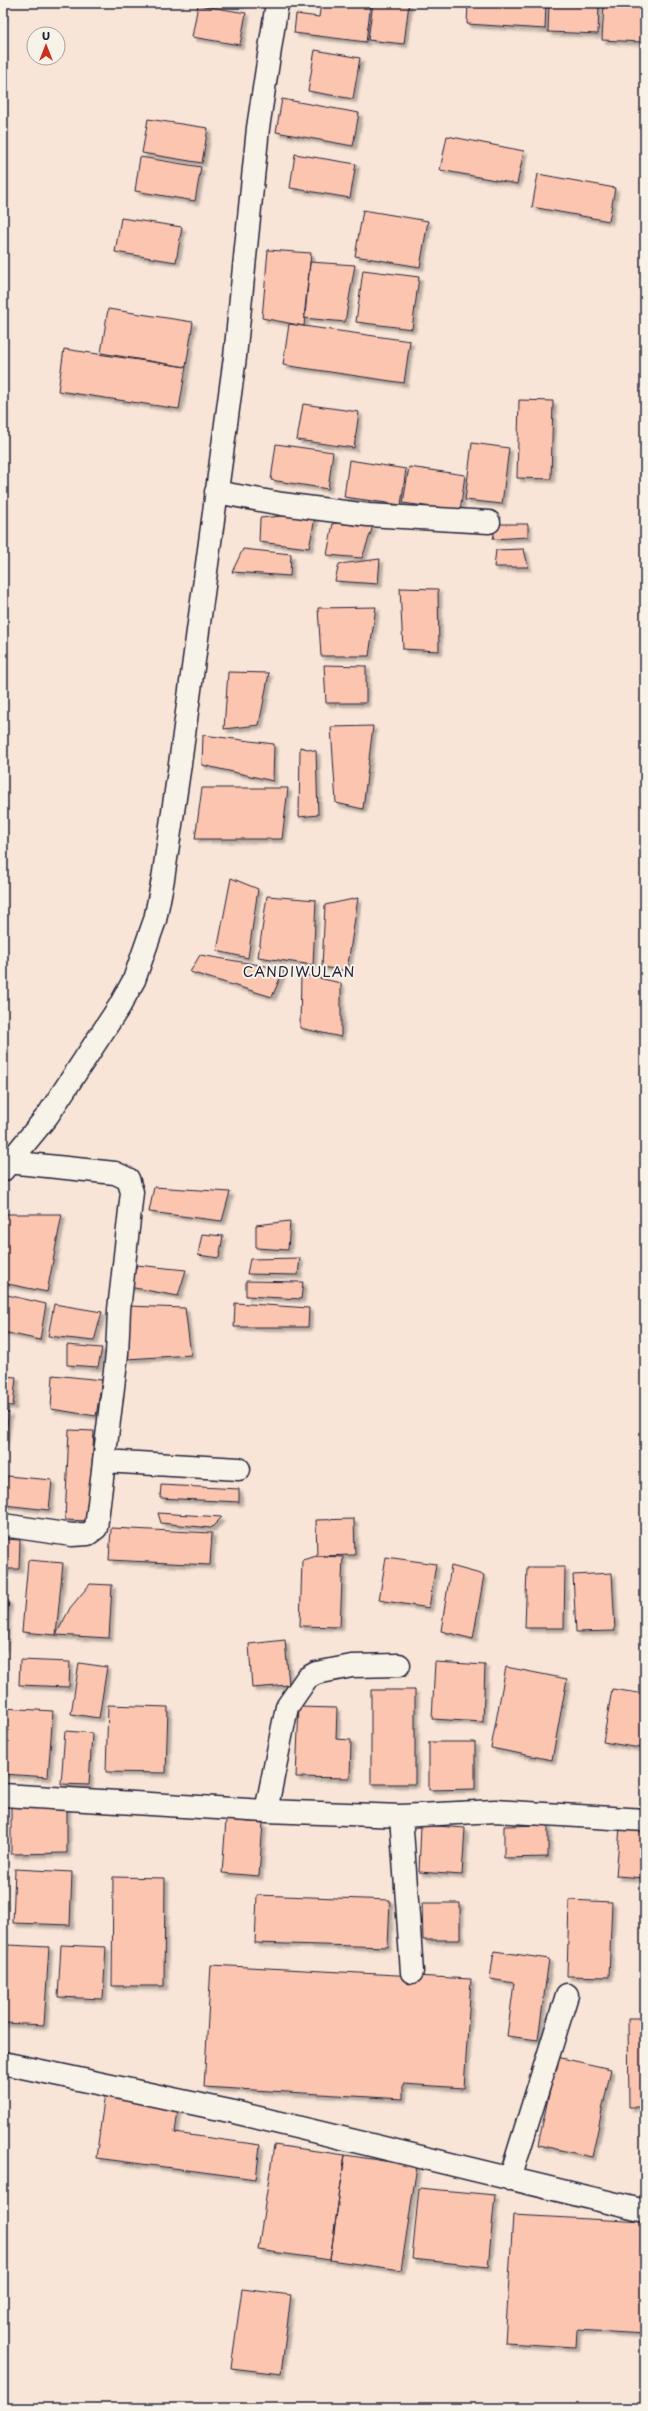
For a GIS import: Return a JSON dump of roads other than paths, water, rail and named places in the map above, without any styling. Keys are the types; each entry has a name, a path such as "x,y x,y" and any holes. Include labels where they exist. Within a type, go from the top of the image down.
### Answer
{"street":[{"path":"6,1166 48,1115 119,1007 134,980 146,949 163,879 235,357 258,128 277,3"},
{"path":"216,492 282,504 368,515 489,522"},
{"path":"3,1525 72,1535 88,1534 96,1528 132,1192 128,1179 115,1173 6,1166"},
{"path":"104,1461 239,1469"},
{"path":"266,1811 287,1708 307,1678 316,1672 352,1666 399,1665"},
{"path":"3,1795 266,1811 401,1816 495,1810 645,1820"},
{"path":"401,1816 412,1972"},
{"path":"510,2179 566,1996"},
{"path":"3,2063 234,2112 645,2211"}],"district":[{"name":"CANDIWULAN","path":"299,972"}]}
